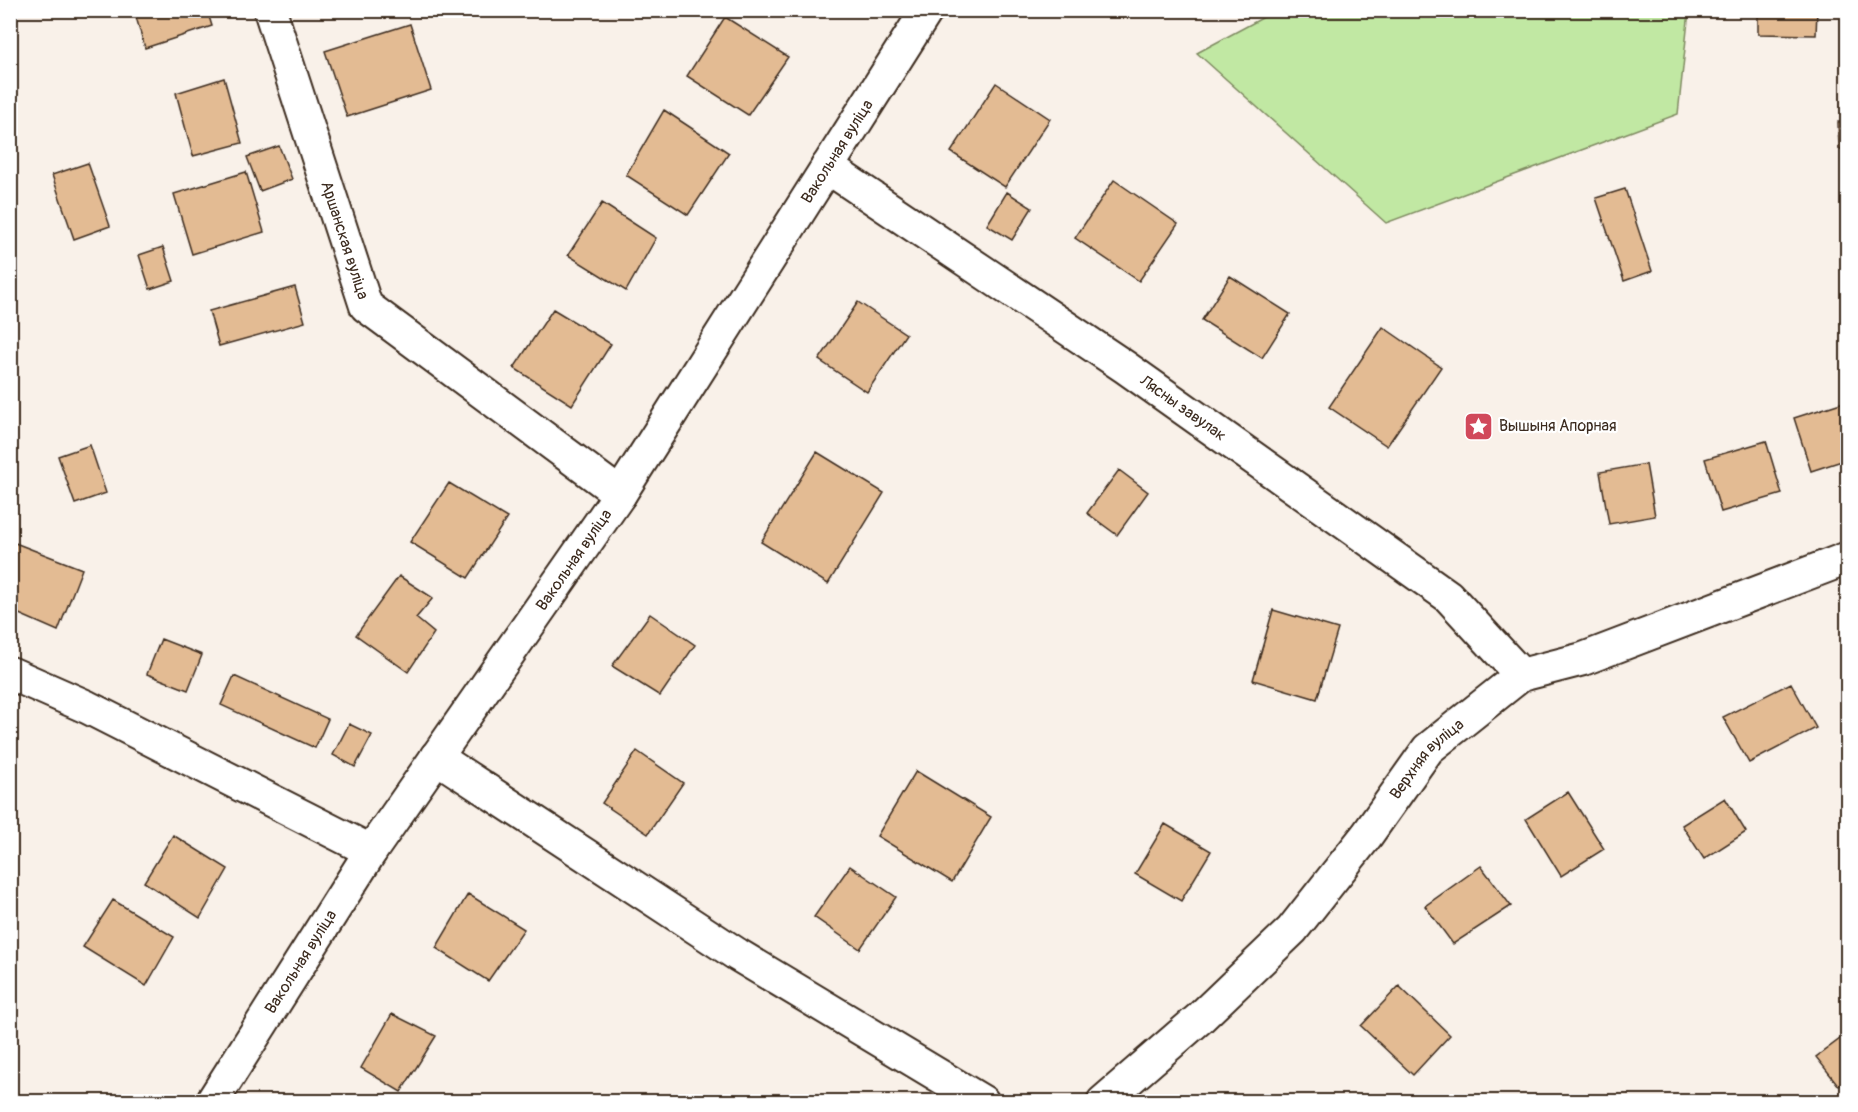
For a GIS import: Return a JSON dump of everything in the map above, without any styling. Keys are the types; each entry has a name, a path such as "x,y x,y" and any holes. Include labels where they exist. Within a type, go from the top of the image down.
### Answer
{"street":[{"name":"Аршанская вуліца","path":"270,10 366,306 620,494"},
{"name":"Вакольная вуліца","path":"212,1101 371,852 620,494 927,10"},
{"name":"Лясны завулак","path":"827,167 1125,367 1448,596 1521,675"},
{"name":"Верхняя вуліца","path":"1103,1101 1200,1018 1292,930 1367,835 1428,749 1521,675 1583,659 1848,558"},
{"path":"10,673 87,706 371,852"},
{"path":"436,757 738,955 983,1101"}],"green space":[{"path":"1275,11 1689,11 1678,114 1386,223 1197,53"}],"building":[{"path":"134,10 207,10 212,26 145,48"},
{"path":"1758,10 1817,10 1816,35 1758,34"},
{"path":"725,17 788,57 748,115 687,76"},
{"path":"410,24 431,90 347,117 325,51"},
{"path":"224,78 242,143 193,156 176,93"},
{"path":"996,83 1050,119 1005,187 951,152"},
{"path":"664,110 729,153 688,215 626,175"},
{"path":"1838,122 1848,122 1848,149 1839,149"},
{"path":"279,146 292,179 260,191 247,157"},
{"path":"88,163 110,226 74,239 52,175"},
{"path":"246,172 264,232 192,254 174,194"},
{"path":"1114,180 1178,224 1139,281 1075,238"},
{"path":"1625,189 1652,271 1624,281 1596,198"},
{"path":"1007,192 1032,208 1012,240 987,225"},
{"path":"602,203 656,238 626,291 568,255"},
{"path":"10,210 17,229 10,231"},
{"path":"163,247 174,281 150,289 139,255"},
{"path":"1230,276 1290,314 1262,358 1202,320"},
{"path":"295,287 305,322 219,346 209,311"},
{"path":"858,302 906,334 867,392 819,360"},
{"path":"553,309 611,344 572,405 514,368"},
{"path":"1383,327 1441,367 1387,446 1329,407"},
{"path":"1844,402 1848,411 1848,459 1811,471 1794,418"},
{"path":"1766,441 1782,494 1721,512 1705,459"},
{"path":"90,445 106,493 75,504 58,456"},
{"path":"817,452 884,493 828,584 761,542"},
{"path":"1646,464 1655,516 1609,524 1600,472"},
{"path":"1119,470 1148,492 1117,535 1087,513"},
{"path":"449,483 507,518 468,578 410,542"},
{"path":"10,541 82,569 58,631 10,610"},
{"path":"399,576 433,598 416,618 434,633 408,672 356,635"},
{"path":"1273,610 1338,629 1317,699 1253,680"},
{"path":"650,614 695,645 660,696 612,666"},
{"path":"161,639 202,655 188,690 147,674"},
{"path":"234,676 328,719 315,748 221,705"},
{"path":"1791,683 1816,728 1749,763 1723,717"},
{"path":"349,724 372,735 355,767 333,755"},
{"path":"637,751 683,783 648,834 602,803"},
{"path":"916,771 991,817 952,882 877,836"},
{"path":"1568,792 1604,849 1561,876 1526,819"},
{"path":"1725,798 1746,832 1704,859 1682,825"},
{"path":"1165,824 1211,851 1181,901 1135,874"},
{"path":"173,835 228,869 200,918 144,882"},
{"path":"850,866 896,897 860,949 814,917"},
{"path":"1481,866 1511,906 1453,944 1425,906"},
{"path":"468,894 524,929 488,981 436,948"},
{"path":"113,900 174,937 146,986 83,947"},
{"path":"1399,986 1450,1035 1413,1075 1361,1026"},
{"path":"392,1014 436,1036 401,1092 361,1068"},
{"path":"1848,1033 1848,1079 1839,1086 1816,1057"}],"place":[{"name":"Вышыня Апорная","path":"1478,426"}]}
